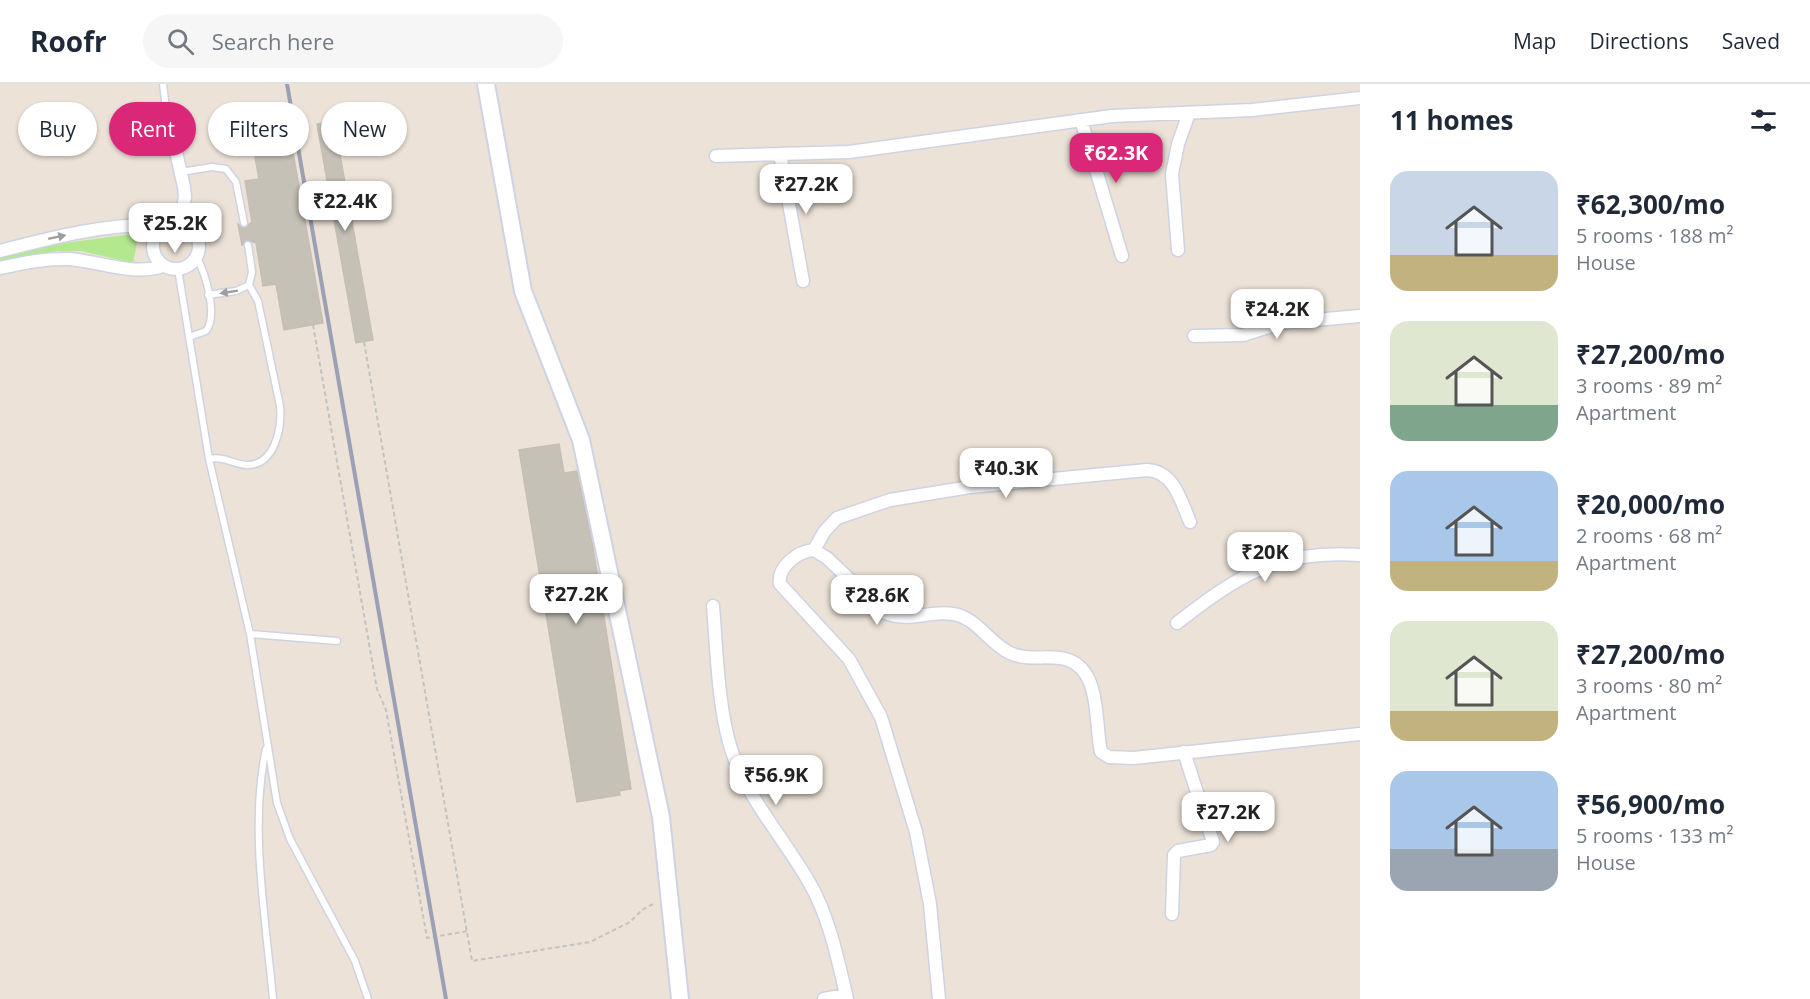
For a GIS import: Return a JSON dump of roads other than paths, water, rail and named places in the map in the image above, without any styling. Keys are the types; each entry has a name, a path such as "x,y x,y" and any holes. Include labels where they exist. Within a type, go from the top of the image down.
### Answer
{"street":[{"path":"486,84 523,291 581,440 661,817 680,999"},
{"path":"716,156 849,152 1113,116 1252,110 1360,98"},
{"path":"1178,250 1172,174 1178,144 1190,113"},
{"path":"1081,120 1122,256"},
{"path":"780,154 803,280"},
{"path":"176,156 185,197 180,223"},
{"path":"0,251 95,229 180,223 194,230 200,244 197,258 185,268 178,269 164,266 132,270 68,259 34,261 0,268"},
{"path":"164,266 158,260 153,245 154,237 165,225"},
{"path":"1194,336 1243,335 1281,324 1360,316"},
{"path":"814,550 824,532 837,518 890,500 970,487 1147,470 1157,470 1169,479 1190,522"},
{"path":"939,999 930,904 916,832 881,717 849,659 780,584 779,577 784,567 803,552 814,550 827,558 885,613 896,618 915,618 942,613 957,614 968,619 1007,652 1019,657 1059,658 1074,664 1088,678 1094,691 1098,739 1101,752 1109,757 1134,758 1360,734"},
{"path":"1177,624 1224,587 1282,561 1316,554 1360,555"},
{"path":"713,606 723,706 736,764 760,809 809,882 823,912 846,997 824,999"},
{"path":"1172,914 1174,855 1178,851 1211,846 1213,842 1184,752"}],"lane":[{"path":"163,84 165,102"},
{"path":"180,172 212,167 226,169 236,182 244,224"},
{"path":"209,459 225,458 249,465 258,464 269,454 280,429 280,406 258,301 249,285 252,272 248,245"},
{"path":"189,337 200,335 210,326 205,276 197,258"},
{"path":"178,269 209,459 250,634 277,802 290,839 355,961 368,999"},
{"path":"208,295 236,291 249,285"},
{"path":"250,634 338,641"},
{"path":"267,746 259,793 262,879 273,999"}],"railway":[{"path":"287,84 446,999"}]}
